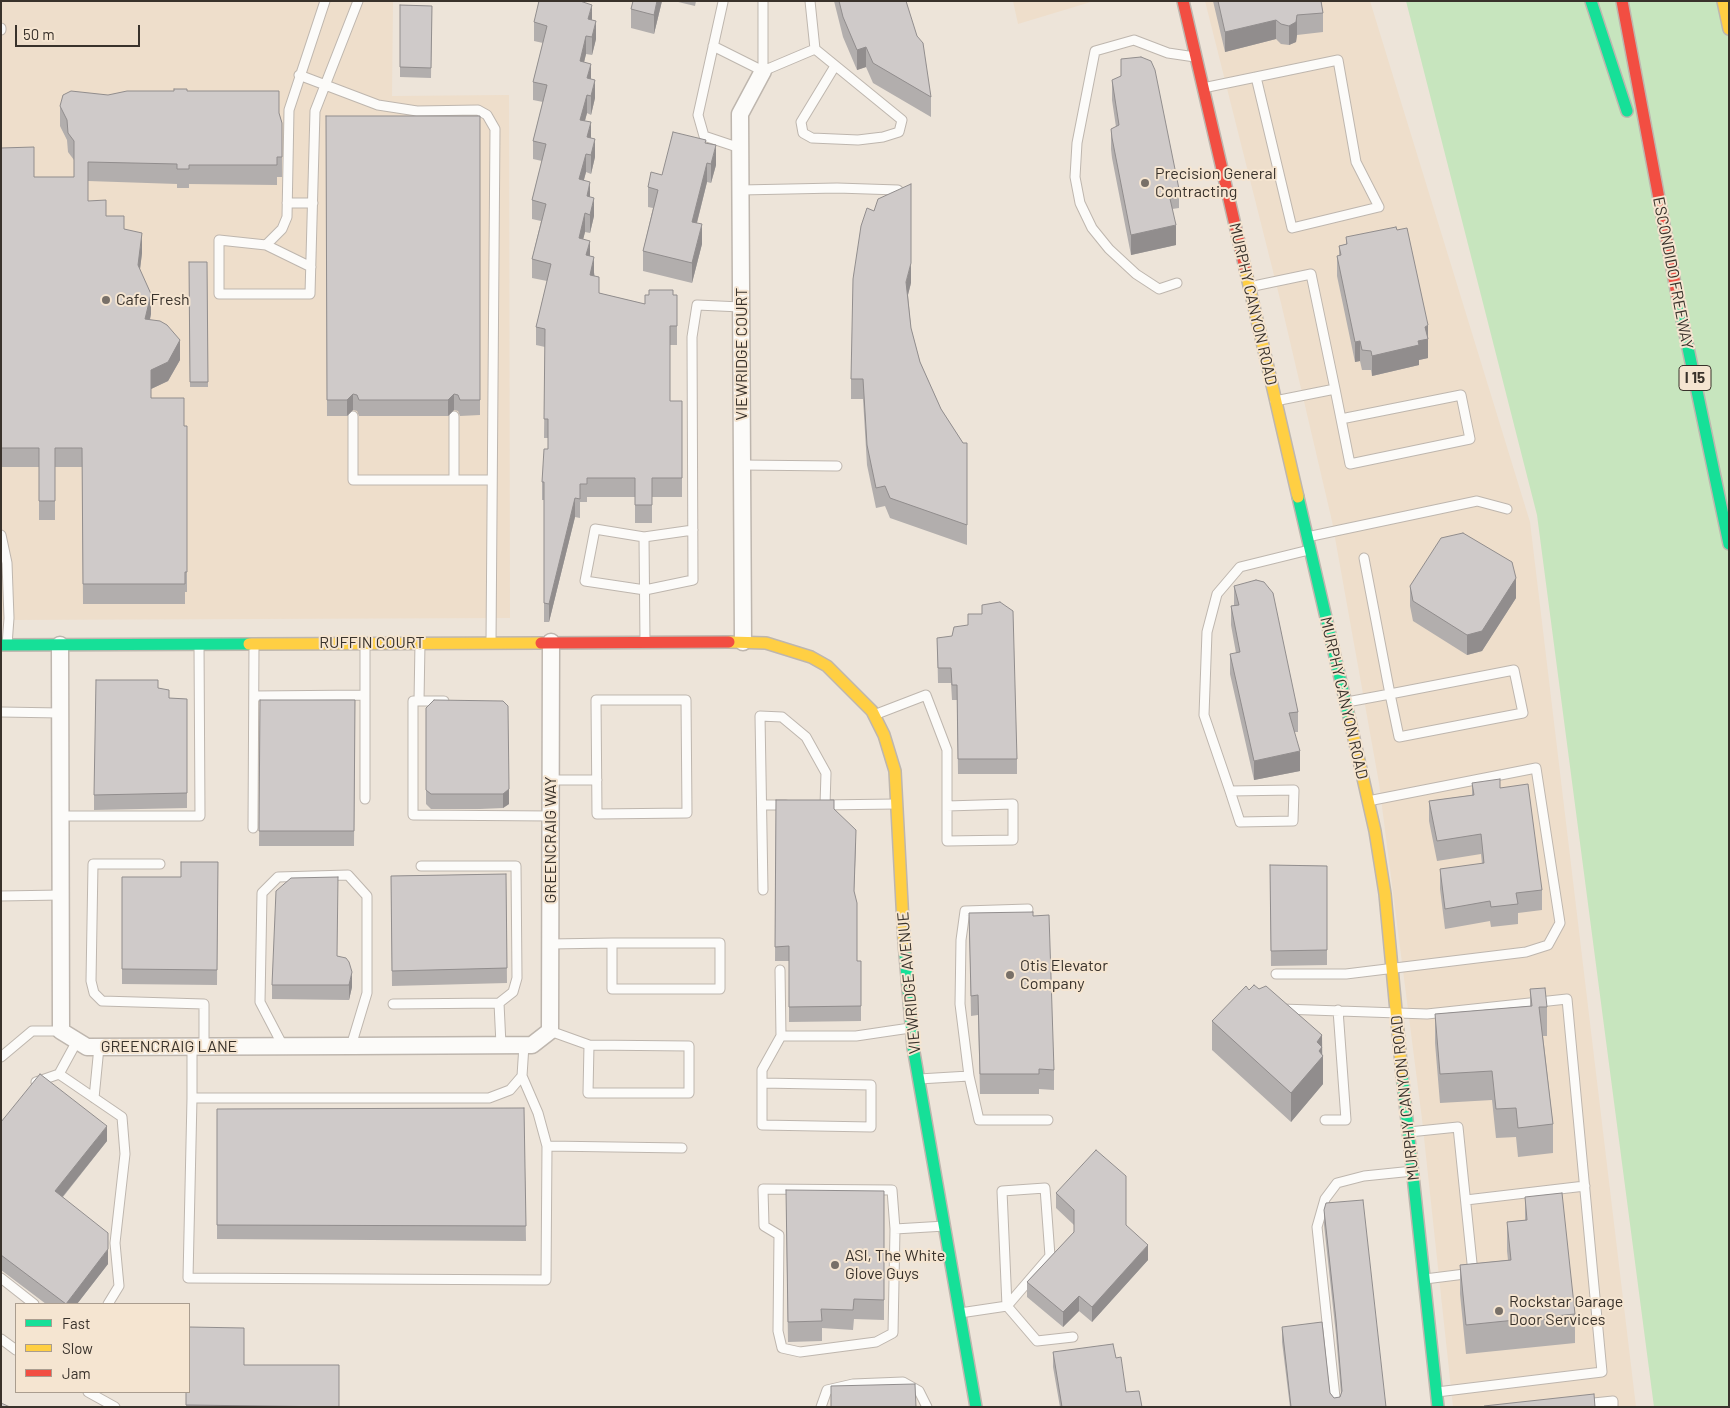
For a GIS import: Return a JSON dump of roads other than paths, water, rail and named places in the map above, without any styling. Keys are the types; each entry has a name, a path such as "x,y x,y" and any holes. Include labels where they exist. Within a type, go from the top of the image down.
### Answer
{"main road":[{"name":"MURPHY CANYON ROAD","path":"1183,1 1368,802 1385,894 1395,1012 1438,1407"},
{"path":"1591,1 1660,212"},
{"name":"ESCONDIDO FREEWAY","path":"1622,1 1660,212 1729,544"},
{"path":"1723,1 1729,29"},
{"name":"RUFFIN COURT","path":"4,645 743,642"},
{"name":"VIEWRIDGE AVENUE","path":"743,642 766,643 811,657 827,666 874,715 884,734 895,772 906,987 910,1028 976,1407"}],"street":[{"name":"VIEWRIDGE COURT","path":"743,642 740,114 762,71"},
{"name":"GREENCRAIG WAY","path":"547,1034 550,944 552,642"},
{"path":"60,644 61,1031"},
{"name":"GREENCRAIG LANE","path":"61,1031 86,1047 532,1045 547,1034"}],"lane":[{"path":"266,245 282,229 287,217 289,110 325,1"},
{"path":"311,267 266,245 219,240 218,294 310,294 311,267 313,203 315,111 358,1"},
{"path":"762,1 762,71"},
{"path":"810,1 815,49 836,66 902,120 899,132 883,137 858,140 812,138 803,133 802,122 836,66"},
{"path":"723,2 698,115 704,136 740,148"},
{"path":"1177,283 1159,289 1136,274 1109,249 1092,228 1080,203 1075,177 1077,144 1095,51 1134,40 1168,53 1196,56"},
{"path":"713,46 762,71 815,49"},
{"path":"1203,88 1256,77 1338,60 1356,162 1380,207 1292,228 1256,77"},
{"path":"299,76 378,105 417,111 478,110 488,115 494,129 491,643"},
{"path":"741,190 898,190"},
{"path":"287,203 313,203"},
{"path":"1249,287 1310,274 1350,464 1470,439 1461,394 1341,419"},
{"path":"693,530 644,537 595,529 584,581 645,590 693,580 693,530 692,337 697,305 741,306"},
{"path":"1275,401 1335,389"},
{"path":"353,416 353,480 492,480"},
{"path":"454,416 454,480"},
{"path":"742,465 837,466"},
{"path":"1307,537 1477,501 1507,509"},
{"path":"1,535 8,563 9,618 4,645"},
{"path":"644,537 645,642"},
{"path":"1230,791 1294,790 1293,821 1240,822 1204,714 1207,632 1217,594 1240,567 1310,550"},
{"path":"1345,703 1390,694 1514,670 1522,713 1399,737 1390,694 1364,558"},
{"path":"365,643 365,799"},
{"path":"420,643 420,701"},
{"path":"60,816 200,816 199,644"},
{"path":"254,644 254,828"},
{"path":"254,696 365,695"},
{"path":"874,715 926,695 947,750 947,806 947,841 1013,840 1013,804 947,806"},
{"path":"596,700 686,700 688,813 597,814 597,780 596,700"},
{"path":"457,701 413,701 413,815 551,816"},
{"path":"1,712 60,713"},
{"path":"762,890 760,716 782,717 806,737 826,773 821,805 897,804"},
{"path":"1276,974 1346,974 1526,952 1548,945 1560,923 1536,768 1368,802"},
{"path":"551,780 597,780"},
{"path":"762,805 798,805"},
{"path":"160,864 93,864 91,981 94,993 102,1001 204,1004 192,1098 188,1278 546,1280 547,1146 538,1112 522,1076 524,1045"},
{"path":"393,1004 499,1003 513,992 517,978 516,866 421,866"},
{"path":"283,1046 260,1002 262,892 278,877 348,875 367,896 367,993 351,1046"},
{"path":"1,896 61,895"},
{"path":"1028,909 965,911 961,940 960,1004 969,1076 979,1120 1048,1120"},
{"path":"550,944 612,943 720,943 720,989 612,989 612,943"},
{"path":"762,1083 871,1085 871,1127 762,1125 762,1083 762,1070 781,1036 780,970"},
{"path":"1272,1008 1427,1014 1567,999 1602,1372 1436,1392"},
{"path":"499,1003 501,1045"},
{"path":"1325,1120 1346,1120 1338,1010"},
{"path":"781,1036 856,1036 910,1028"},
{"path":"1,1057 32,1031 61,1031"},
{"path":"547,1034 589,1045 689,1046 689,1093 588,1093 589,1045"},
{"path":"30,1089 35,1082 59,1074 77,1041"},
{"path":"94,1098 99,1047"},
{"path":"59,1074 122,1117 125,1154 115,1243 119,1286 109,1303"},
{"path":"192,1098 489,1098 510,1090 522,1076"},
{"path":"919,1079 969,1076"},
{"path":"1408,1132 1458,1127 1466,1200 1473,1273 1424,1279"},
{"path":"547,1146 682,1148"},
{"path":"1336,1407 1317,1227 1325,1199 1337,1183 1364,1176 1412,1170"},
{"path":"1466,1200 1585,1186"},
{"path":"960,1313 1007,1306 1050,1256 1045,1188 1002,1190 1007,1306 1037,1341 1073,1338"},
{"path":"763,1189 892,1190 895,1229 893,1333 876,1342 800,1352 782,1348 778,1331 779,1235 764,1226 763,1189"},
{"path":"895,1229 945,1226"},
{"path":"1,1278 33,1303"},
{"path":"1,1339 15,1349"},
{"path":"821,1407 826,1390 853,1384 902,1382 919,1391 927,1407"},
{"path":"90,1393 115,1407"},
{"path":"1576,1405 1613,1400 1613,1407"}],"place":[{"name":"Precision General Contracting","path":"1145,183"},
{"name":"Cafe Fresh","path":"106,300"},
{"name":"Otis Elevator Company","path":"1010,975"},
{"name":"ASI, The White Glove Guys","path":"835,1265"},
{"name":"Rockstar Garage Door Services","path":"1499,1311"}]}
